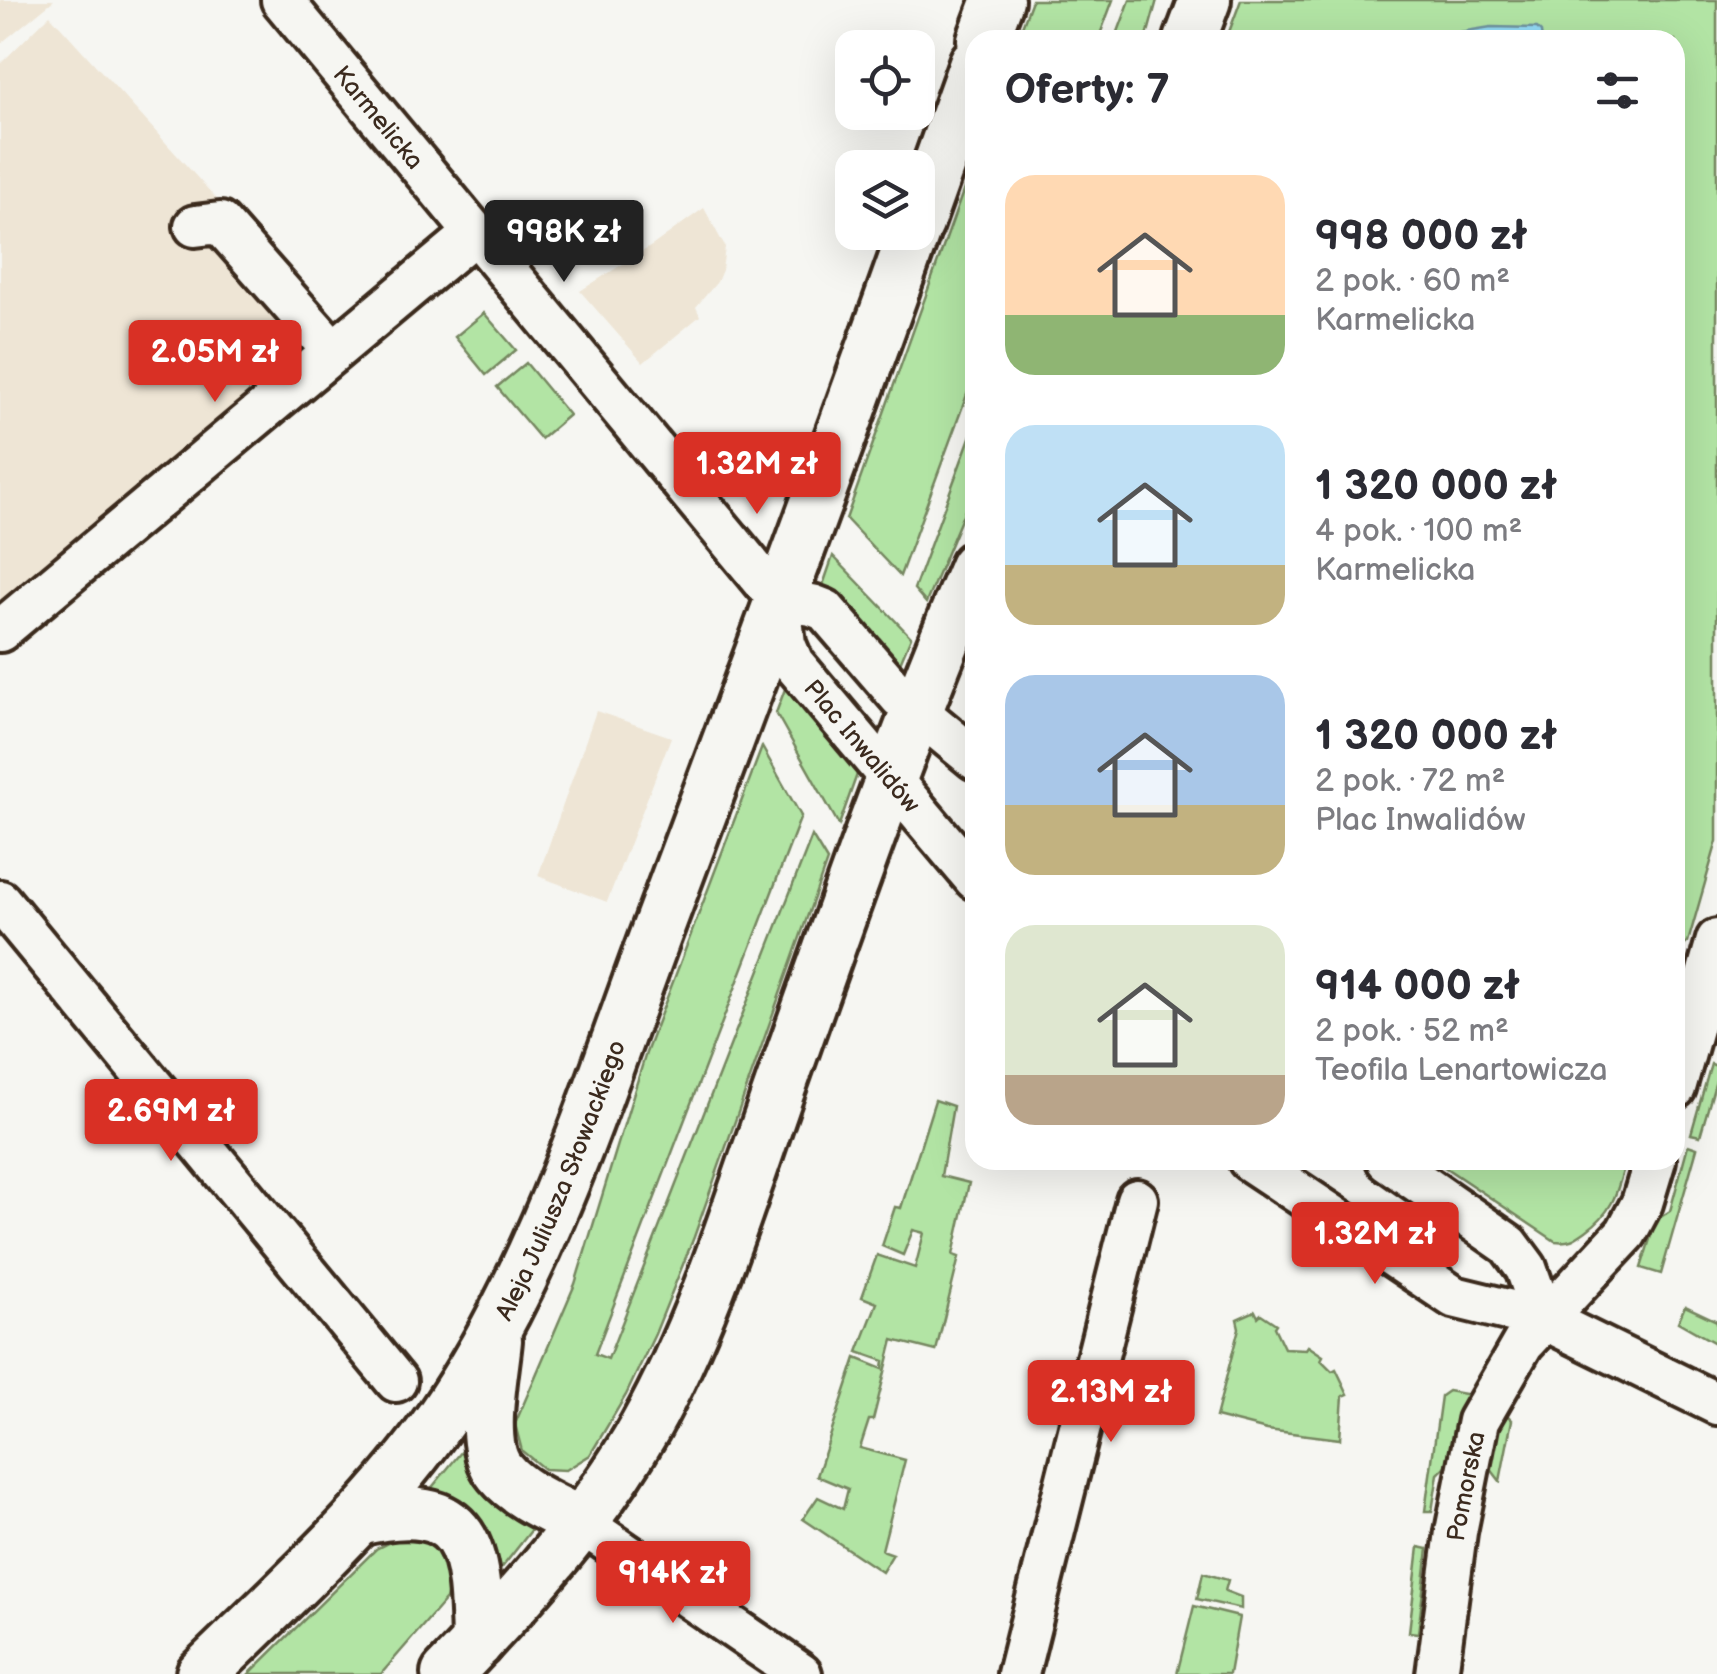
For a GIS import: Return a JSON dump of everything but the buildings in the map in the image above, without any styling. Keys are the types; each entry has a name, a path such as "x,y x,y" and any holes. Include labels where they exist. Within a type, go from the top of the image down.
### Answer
{"main road":[{"path":"987,30 998,0"},
{"path":"1194,30 1205,0"},
{"path":"935,176 965,91"},
{"name":"Aleja Juliusza Słowackiego","path":"202,1674 358,1520 410,1461 443,1415 497,1324 534,1249 585,1124 907,250"},
{"path":"462,1658 581,1523 644,1427 699,1313 889,780 965,592"},
{"path":"497,1324 488,1434 492,1461 519,1489 581,1523"},
{"path":"358,1520 409,1512 444,1523 467,1546 476,1577 462,1658"}],"street":[{"name":"Karmelicka","path":"282,0 780,602"},
{"path":"195,226 220,223 333,351"},
{"path":"0,631 475,233"},
{"path":"780,602 825,610 892,690 965,751"},
{"name":"Plac Inwalidów","path":"780,602 785,644 793,663 965,867"},
{"path":"0,901 396,1381"},
{"path":"1685,1053 1717,940"},
{"path":"1264,1170 1446,1292 1544,1319 1717,1404"},
{"path":"1402,1170 1509,1245 1526,1268 1544,1319"},
{"path":"1544,1319 1608,1256 1626,1232 1642,1203 1652,1170"},
{"path":"1018,1674 1138,1200"},
{"name":"Pomorska","path":"1437,1674 1474,1433 1499,1382 1523,1343 1544,1319"},
{"path":"581,1523 801,1674"}],"shaded area":[{"path":"0,0 54,0 0,44"},
{"path":"50,15 340,335 0,610 0,64"},
{"path":"704,208 725,247 722,270 696,307 700,316 643,363 580,291"},
{"path":"596,711 671,737 607,902 538,876"}],"green space":[{"path":"1032,0 1113,0 1102,30 1021,30"},
{"path":"1130,0 1157,0 1149,30 1119,30"},
{"path":"1241,0 1717,0 1717,841 1685,945 1685,30 1230,30"},
{"path":"965,186 965,400 900,576 846,519"},
{"path":"484,313 516,350 486,375 455,337"},
{"path":"526,363 569,415 541,439 497,387"},
{"path":"965,451 965,510 926,603 914,589"},
{"path":"833,556 911,637 897,670 823,585"},
{"path":"788,681 860,766 839,825 776,713"},
{"path":"762,747 801,816 595,1354 608,1359 812,836 827,861 694,1237 655,1334 626,1395 590,1455 566,1470 544,1469 522,1451 515,1424 575,1284 646,1053"},
{"path":"1711,1064 1717,1066 1717,1077 1700,1136 1691,1134"},
{"path":"935,1100 953,1106 941,1176 969,1183 953,1255 959,1257 936,1351 893,1340 873,1420 869,1420 860,1448 905,1460 882,1550 893,1554 882,1572 803,1519 818,1497 843,1509 848,1489 817,1476 856,1358 883,1369 884,1361 858,1352 877,1303 862,1297 877,1255 915,1268 924,1233 913,1230 903,1255 882,1246 895,1207 901,1208"},
{"path":"1688,1145 1697,1148 1661,1274 1641,1268 1656,1220 1670,1211 1681,1170 1685,1170"},
{"path":"1449,1170 1623,1170 1603,1216 1578,1236 1555,1241"},
{"path":"1685,1306 1717,1321 1717,1344 1678,1322"},
{"path":"1255,1311 1258,1317 1261,1314 1276,1324 1284,1348 1308,1346 1323,1356 1321,1360 1332,1371 1336,1369 1348,1394 1343,1396 1340,1439 1267,1430 1216,1417 1239,1328 1237,1319"},
{"path":"1448,1391 1470,1395 1456,1424 1446,1466 1438,1474 1432,1511 1425,1511 1441,1396"},
{"path":"1504,1412 1512,1420 1500,1481 1487,1464"},
{"path":"462,1451 481,1488 533,1528 500,1570 480,1525 429,1491"},
{"path":"400,1537 422,1539 441,1553 450,1582 446,1599 381,1674 249,1674 376,1549"},
{"path":"1419,1547 1428,1549 1418,1633 1409,1632"},
{"path":"1203,1573 1228,1580 1225,1591 1241,1597 1241,1609 1197,1599"},
{"path":"1194,1606 1239,1617 1229,1674 1177,1674"}],"water":[{"path":"1491,27 1539,30 1472,30"}]}
